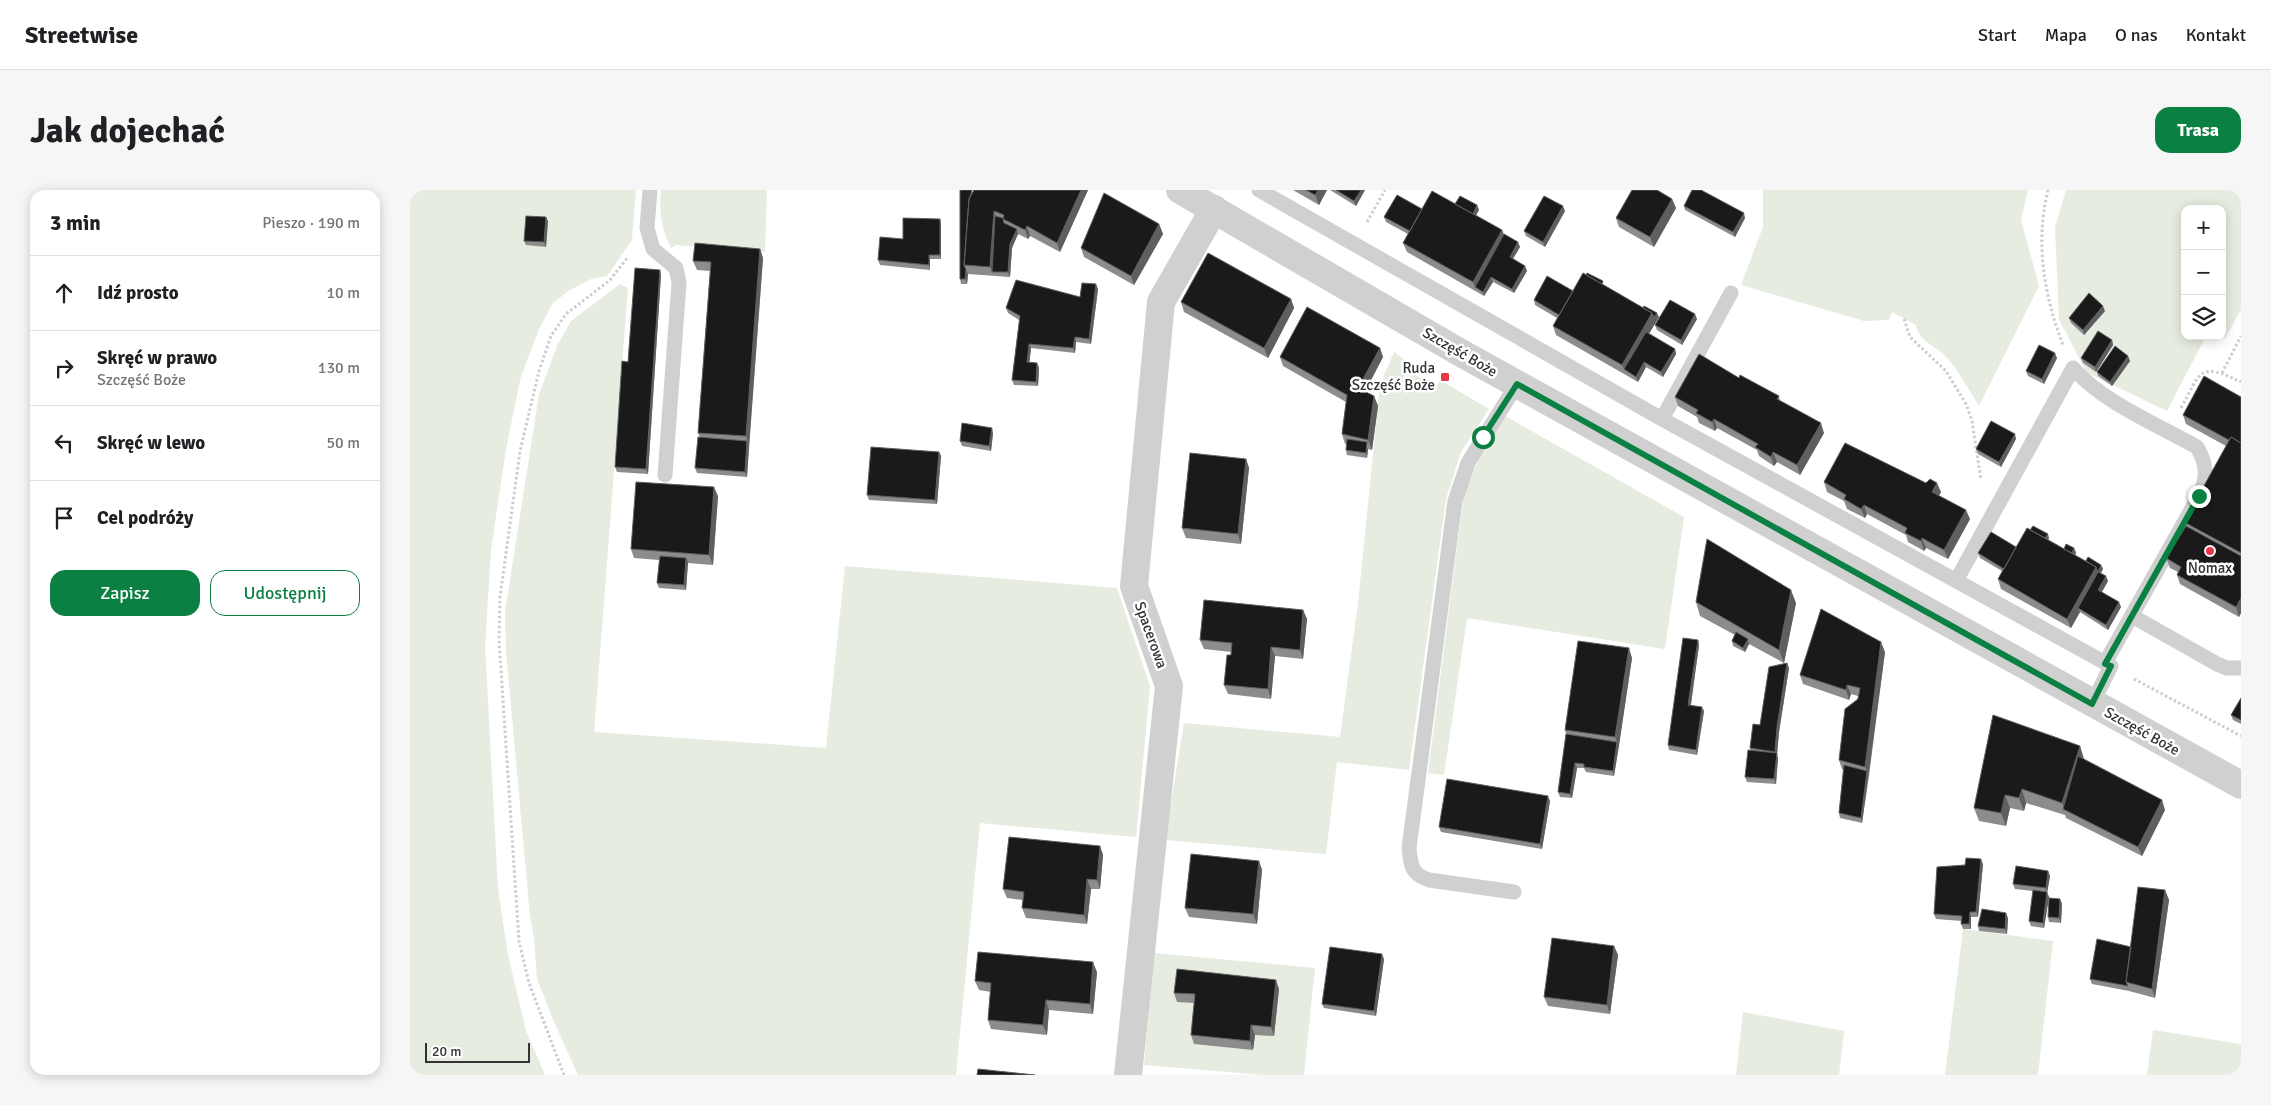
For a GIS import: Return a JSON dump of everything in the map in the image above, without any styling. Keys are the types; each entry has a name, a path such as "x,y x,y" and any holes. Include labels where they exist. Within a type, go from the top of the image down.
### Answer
{"street":[{"name":"Szczęść Boże","path":"1180,190 1517,384 2241,785"},
{"name":"Spacerowa","path":"1128,1075 1169,686 1134,586 1161,302 1214,209"}],"lane":[{"path":"650,190 647,228 653,249 676,268 679,283 665,475"},
{"path":"1259,190 1662,418 2108,665"},
{"path":"1662,418 1731,293"},
{"path":"1956,581 2073,368 2091,387 2197,447 2204,458 2206,470 2205,485 2132,616 2108,665 2092,704"},
{"path":"1514,892 1429,880 1418,876 1411,865 1409,848 1455,501 1468,463 1517,384"},
{"path":"2132,616 2217,664 2227,668 2241,668"}],"path":[{"path":"1355,245 1385,190"},
{"path":"2048,190 2041,227 2048,298 2056,325 2073,368"},
{"path":"564,1075 529,983 519,941 499,640 500,597 520,451 539,371 551,336 566,314 610,280 647,228"},
{"path":"1904,318 1910,337 1946,371 1966,404 1972,421 1977,462 1989,522"},
{"path":"2222,373 2241,336"},
{"path":"2168,431 2200,375 2209,371 2222,373 2241,382"},
{"path":"2108,665 2241,736"}],"shaded area":[{"path":"410,190 636,190 632,240 607,276 591,279 570,290 553,303 540,327 521,376 506,449 491,550 485,646 498,888 508,955 526,1031 545,1075 410,1075"},
{"path":"661,190 767,190 765,252 676,245 671,248 662,220 660,206"},
{"path":"1763,190 2028,190 2021,220 2039,286 1979,406 1947,358 1922,338 1916,325 1892,312 1889,320 1864,321 1741,285 1763,227"},
{"path":"2066,190 2241,190 2241,310 2226,336 2226,205 2181,205 2181,340 2204,340 2167,411 2086,372 2059,319 2055,227"},
{"path":"620,284 628,288 594,732 826,748 845,566 1117,588 1150,686 1136,837 980,823 956,1075 578,1075 554,1022 537,979 506,651 505,612 539,394 558,344 571,321"},
{"path":"1394,352 1412,365 1409,371 1436,387 1440,380 1489,409 1461,452 1446,499 1409,770 1337,762 1326,854 1165,840 1184,723 1340,737 1358,603 1380,385"},
{"path":"1505,416 1684,517 1665,649 1467,618 1444,775 1428,773 1463,501 1469,478"},
{"path":"1963,929 2053,941 2038,1075 1945,1075"},
{"path":"1154,953 1315,968 1304,1075 1264,1075 1144,1065"},
{"path":"1743,1012 1844,1031 1839,1075 1736,1075"},
{"path":"2153,1030 2241,1044 2241,1075 2147,1075"}],"building":[{"path":"960,190 972,190 969,199 964,265 966,270 965,279 960,279"},
{"path":"974,190 1081,190 1057,243 1027,226 1025,230 1003,219 1004,215 994,211 990,267 964,265 969,199"},
{"path":"1306,190 1318,190 1315,195"},
{"path":"1336,190 1361,190 1354,201"},
{"path":"1632,190 1657,190 1672,199 1650,237 1616,218"},
{"path":"1692,190 1701,190 1744,213 1733,232 1684,206"},
{"path":"1432,191 1502,230 1473,282 1403,243"},
{"path":"1104,193 1159,224 1131,276 1081,248"},
{"path":"1397,195 1422,209 1410,231 1384,217"},
{"path":"1460,196 1477,205 1473,214 1455,204"},
{"path":"1544,196 1563,206 1543,242 1524,231"},
{"path":"526,216 546,217 544,242 524,241"},
{"path":"995,216 1003,218 1004,223 1017,229 1010,244 1008,272 992,272"},
{"path":"903,218 940,219 940,255 929,255 929,265 878,260 880,237 903,239"},
{"path":"1504,234 1518,242 1510,257 1525,266 1512,289 1491,277 1483,292 1475,287"},
{"path":"695,243 760,249 746,436 698,433 711,262 693,261"},
{"path":"1208,253 1291,299 1264,348 1181,302"},
{"path":"635,268 660,270 646,469 615,467 622,361 628,362"},
{"path":"1583,273 1652,313 1622,365 1553,326"},
{"path":"1587,273 1603,281 1602,284 1586,275"},
{"path":"1547,276 1573,291 1559,315 1534,300"},
{"path":"1016,280 1080,297 1082,283 1096,284 1089,339 1075,337 1073,348 1029,344 1027,362 1037,363 1036,382 1012,380 1020,316 1006,308"},
{"path":"2089,293 2103,306 2083,330 2069,318"},
{"path":"1670,300 1695,314 1681,340 1655,325"},
{"path":"1644,306 1657,313 1654,317 1652,313 1643,308"},
{"path":"1307,307 1380,348 1358,388 1374,396 1368,440 1342,434 1347,395 1280,357"},
{"path":"2098,331 2112,340 2095,367 2081,358"},
{"path":"1646,332 1675,349 1661,372 1644,362 1636,377 1624,369"},
{"path":"2039,345 2055,353 2042,379 2026,371"},
{"path":"2115,346 2128,356 2110,382 2097,372"},
{"path":"1699,354 1739,378 1740,375 1779,396 1777,399 1821,423 1797,465 1773,452 1771,457 1755,447 1758,444 1714,419 1712,422 1696,413 1698,410 1675,397"},
{"path":"2204,376 2241,397 2241,443 2231,437 2229,440 2183,415"},
{"path":"1991,421 2015,434 1999,462 1976,449"},
{"path":"962,423 992,428 989,446 960,441"},
{"path":"698,437 747,441 745,472 695,468"},
{"path":"2231,437 2241,443 2241,553 2184,522"},
{"path":"1347,439 1367,442 1366,453 1346,450"},
{"path":"1845,443 1926,483 1930,479 1937,483 1932,492 1966,510 1944,550 1922,538 1921,541 1905,533 1907,528 1864,505 1861,509 1844,499 1846,495 1824,482"},
{"path":"871,447 939,452 935,500 867,495"},
{"path":"1190,453 1246,459 1238,534 1182,528"},
{"path":"636,482 714,487 709,555 631,549"},
{"path":"2033,526 2048,534 2045,538 2030,530"},
{"path":"2186,526 2241,556 2241,598 2236,607 2177,575 2181,567 2166,558"},
{"path":"2027,528 2096,567 2067,619 1998,579"},
{"path":"1991,532 2016,547 2004,569 1978,553"},
{"path":"1707,539 1791,590 1779,650 1696,602"},
{"path":"2066,544 2074,548 2072,553 2064,549"},
{"path":"660,556 686,558 684,585 657,583"},
{"path":"2088,557 2101,565 2098,572 2096,567 2086,561"},
{"path":"2098,572 2106,576 2098,590 2119,602 2106,625 2078,608"},
{"path":"1204,600 1303,610 1300,650 1271,647 1268,689 1224,685 1227,655 1231,655 1232,643 1200,640"},
{"path":"1821,609 1881,642 1865,767 1839,760 1845,709 1858,699 1860,688 1847,685 1846,690 1800,675"},
{"path":"1736,632 1748,639 1743,648 1732,641"},
{"path":"1683,638 1698,640 1688,705 1702,707 1696,750 1668,745"},
{"path":"1578,641 1629,648 1615,737 1565,730"},
{"path":"1787,663 1775,752 1750,748 1753,724 1760,725 1769,667"},
{"path":"2241,698 2241,720 2231,715"},
{"path":"1993,715 2080,746 2062,803 2022,789 2019,798 2005,795 2001,813 1974,808"},
{"path":"1566,734 1617,742 1613,771 1584,767 1584,764 1575,763 1570,794 1558,792"},
{"path":"1748,750 1777,753 1774,779 1745,777"},
{"path":"2078,756 2162,800 2138,847 2063,809"},
{"path":"1844,765 1867,771 1861,818 1839,813"},
{"path":"1447,779 1548,796 1540,844 1439,827"},
{"path":"1009,837 1100,846 1097,880 1087,879 1084,915 1022,908 1024,892 1003,889"},
{"path":"1191,854 1259,861 1253,914 1185,908"},
{"path":"1966,858 1981,859 1976,912 1970,912 1969,924 1961,924 1962,916 1934,914 1937,867 1965,865"},
{"path":"2016,866 2048,871 2046,888 2013,884"},
{"path":"2138,887 2165,890 2152,989 2126,982"},
{"path":"2033,890 2047,892 2043,923 2029,921"},
{"path":"2049,898 2060,899 2059,918 2048,917"},
{"path":"1982,909 2006,913 2005,929 1978,926"},
{"path":"1552,938 1614,946 1607,1005 1544,997"},
{"path":"2097,939 2131,947 2126,982 2128,986 2090,979"},
{"path":"1330,947 1382,954 1374,1011 1322,1004"},
{"path":"978,952 1093,962 1090,1004 1046,1000 1043,1025 988,1020 991,983 975,981"},
{"path":"1177,969 1276,980 1271,1027 1251,1025 1250,1041 1191,1035 1195,994 1174,993"},
{"path":"978,1069 1035,1075 977,1075"}],"place":[{"name":"Ruda Szczęść Boże","path":"1445,377"},
{"name":"Nomax","path":"2210,551"}],"route":[{"path":"1483,437 1517,384 2092,704 2111,666 2105,664 2199,496"}]}
